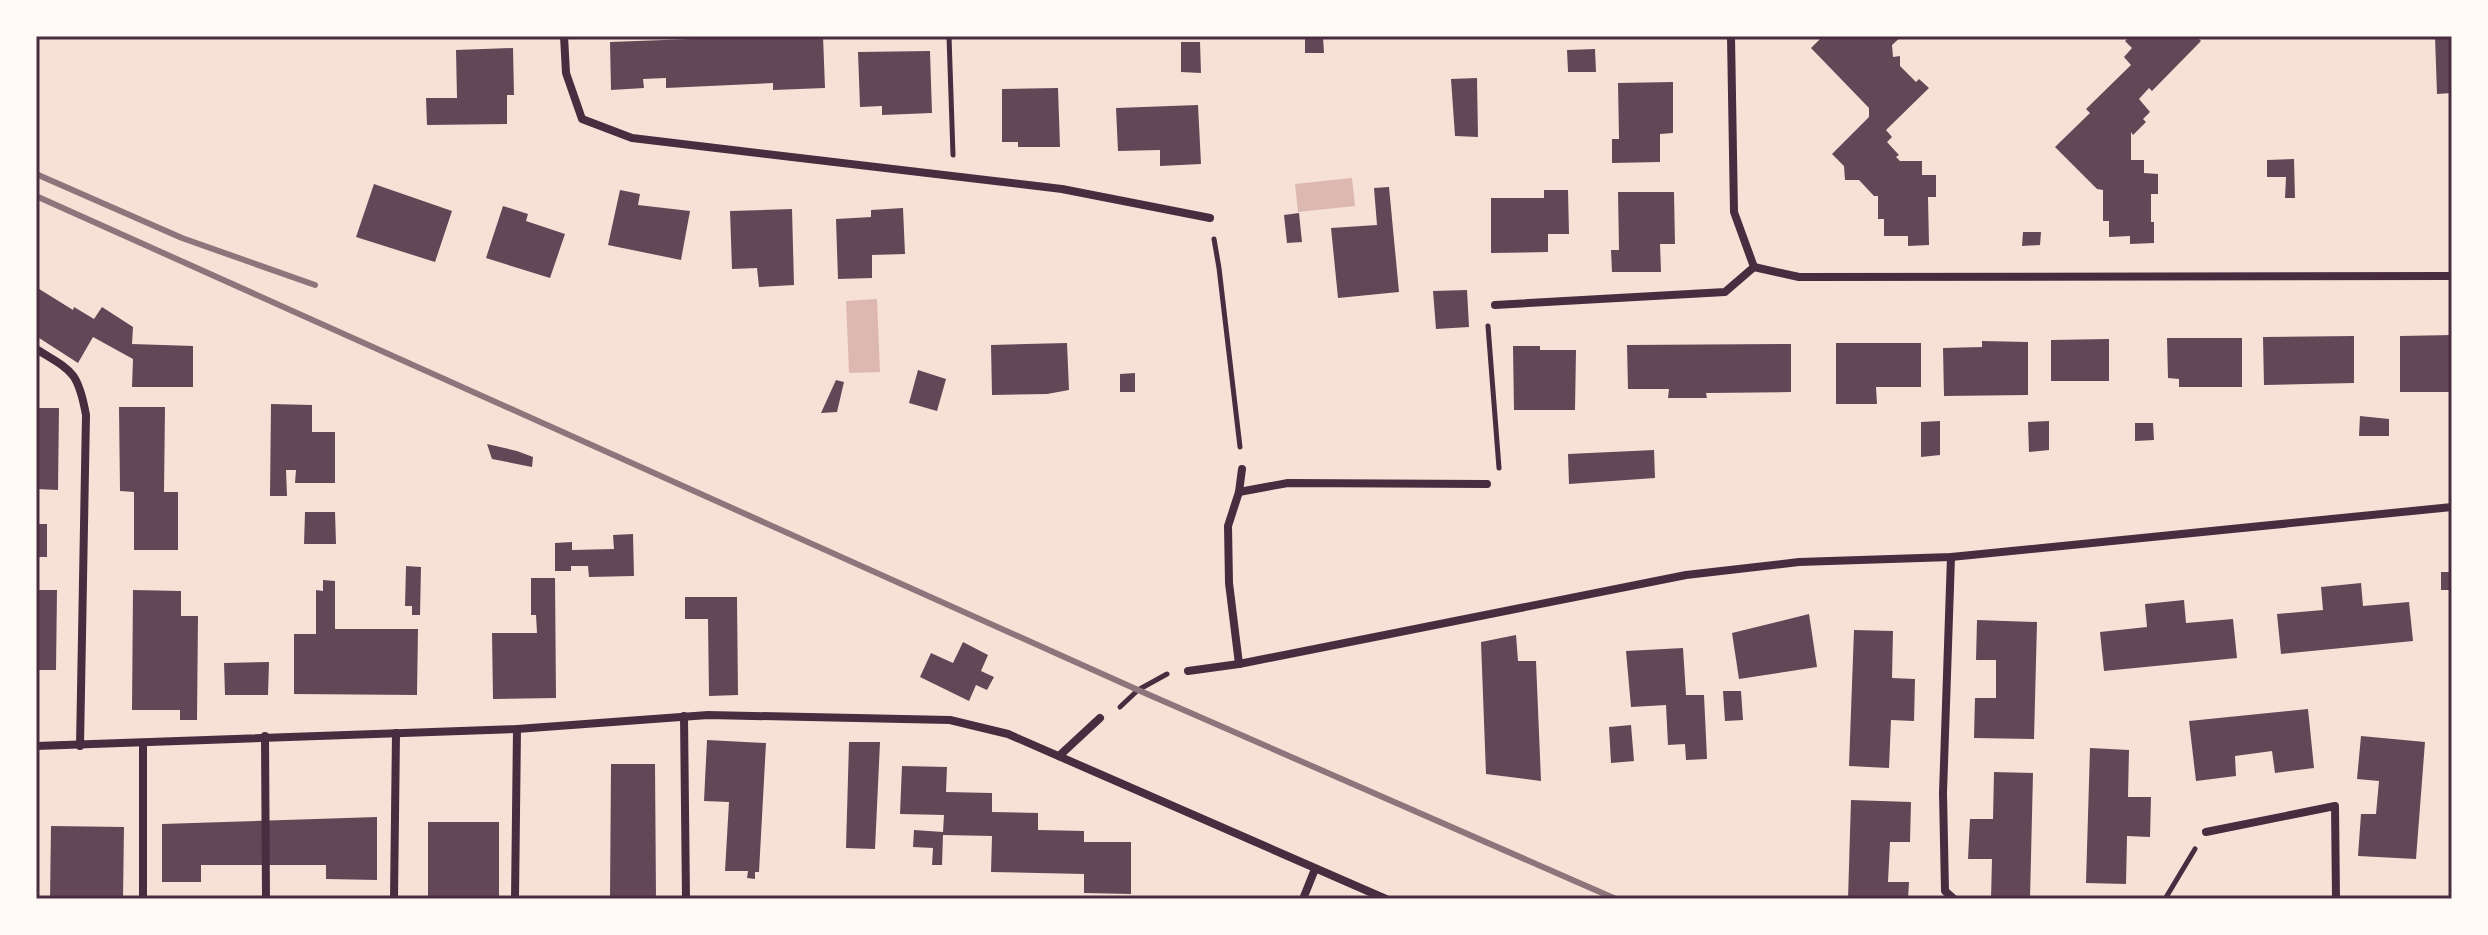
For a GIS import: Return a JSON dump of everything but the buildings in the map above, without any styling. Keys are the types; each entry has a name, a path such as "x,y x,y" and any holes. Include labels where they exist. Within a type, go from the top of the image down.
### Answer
{"street":[{"path":"564,36 566,73 582,119 632,138 1062,189 1210,218"},
{"path":"1731,36 1734,212 1754,267"},
{"path":"1754,267 1799,277 2452,276"},
{"path":"1495,305 1725,292 1754,267"},
{"path":"36,349 68,369 81,386 86,415 80,746"},
{"path":"1239,664 1229,583 1228,526 1239,492 1242,469"},
{"path":"1239,492 1288,483 1487,484"},
{"path":"1188,671 1239,664 1686,575 1799,562 1951,557 2452,507"},
{"path":"1951,557 1943,793 1945,891 1954,899"},
{"path":"36,746 517,729 708,715 950,720 1008,734 1386,899"},
{"path":"684,716 686,899"},
{"path":"1059,756 1100,718"},
{"path":"515,899 517,729"},
{"path":"394,899 396,733"},
{"path":"265,736 266,899"},
{"path":"143,743 143,899"},
{"path":"2206,832 2335,806 2336,899"},
{"path":"1303,899 1315,869"}],"path":[{"path":"949,36 954,176"},
{"path":"1210,218 1219,268 1242,469"},
{"path":"1487,484 1499,471 1488,349 1488,317 1495,305"},
{"path":"1100,718 1163,675 1188,671"},
{"path":"2165,899 2206,832"}],"shaded area":[{"path":"1352,178 1355,206 1298,212 1295,184"},
{"path":"877,299 880,372 849,373 846,301"}],"railway":[{"path":"36,174 182,238 315,285"},
{"path":"36,196 1138,690 1616,899"}]}
